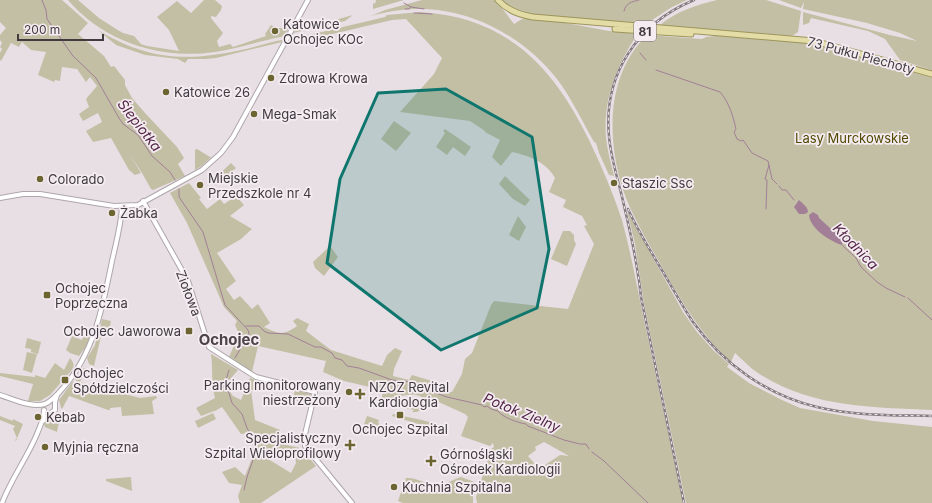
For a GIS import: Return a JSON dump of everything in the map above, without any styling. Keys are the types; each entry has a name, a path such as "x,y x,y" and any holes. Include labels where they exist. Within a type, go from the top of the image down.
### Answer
{"main road":[{"name":"73 Pułku Piechoty","path":"498,0 508,8 525,16 573,21 604,27 683,34 718,33 820,42 932,74"}],"street":[{"path":"0,198 23,194 43,194 122,207 143,201 197,173 209,165 222,151 237,130 308,0"},
{"name":"Ziołowa","path":"143,201 188,281 209,347 256,377 315,392 305,434 305,446 352,503"},
{"path":"2,503 11,482 31,447 42,422 44,406 58,394 86,355 95,332 104,301 122,207"},
{"path":"42,422 55,410 58,394"},
{"path":"0,396 34,405 50,414"},
{"path":"34,405 52,402 55,405"}],"highlighted area":[{"path":"446,89 532,137 549,249 537,308 441,350 327,263 340,179 378,93"}],"green space":[{"path":"0,0 62,0 88,23 78,34 104,56 111,67 114,66 125,80 125,85 132,98 177,147 184,158 178,164 185,176 153,190 130,155 141,173 135,175 129,170 111,138 93,142 86,131 102,122 98,113 83,121 79,114 89,107 86,99 97,86 90,77 86,82 77,69 62,67 60,81 55,80 54,82 38,75 46,52 31,50 22,42 19,47 11,43 1,61 0,53 2,49 0,47 2,43 0,40 0,35 6,28 0,22"},
{"path":"68,0 78,0 99,18 123,33 134,36 141,44 179,51 169,30 157,17 177,1 191,13 204,0 215,0 222,6 216,17 211,16 223,33 217,41 219,47 230,44 233,47 266,36 265,34 271,25 277,28 288,29 285,36 232,49 195,54 174,53 135,45 116,37 82,15"},
{"path":"376,0 404,0 373,9 373,3 375,4"},
{"path":"422,0 496,0 514,24 522,19 561,22 609,31 640,34 637,38 635,38 622,61 612,85 609,98 606,137 614,176 609,175 596,143 557,79 529,50 512,38 495,28 476,20 437,10 405,10 371,16 385,10"},
{"path":"501,0 687,0 672,7 646,24 549,17 525,13 510,7"},
{"path":"717,0 766,0 801,11 798,32 792,36 660,25 666,20 687,9"},
{"path":"779,0 932,0 932,70 900,60 885,39 868,31 811,18 809,23 803,25 803,12 917,41 900,33 867,23 803,9 804,2 801,8"},
{"path":"420,12 451,16 478,24 503,36 524,51 543,69 576,115 603,171 622,220 683,503 477,503 476,497 491,449 494,447 493,443 490,446 461,436 468,417 465,414 432,399 429,408 427,407 426,401 425,402 418,395 405,395 381,402 383,390 344,381 323,372 326,361 258,346 252,372 229,357 239,334 235,325 237,321 224,307 187,223 170,193 189,183 201,198 199,199 207,209 220,199 224,204 236,196 244,205 230,216 252,229 241,239 217,253 236,281 226,289 234,300 240,296 252,309 258,304 270,323 264,327 284,333 297,326 293,321 297,318 309,324 306,331 331,350 382,366 387,355 395,348 402,351 394,369 393,376 409,380 412,375 432,381 430,387 444,392 452,392 462,374 465,359 472,353 491,305 494,301 568,309 594,244 584,226 587,225 582,216 563,207 566,200 549,192 555,178 547,168 537,160 512,152 501,166 492,157 500,140 485,132 470,121 400,112 434,74 442,58 406,19 392,20 307,40 305,36 385,17 387,15","holes":["544,442 569,456 560,455 536,471 533,468 534,463 528,456 536,450 535,447"]},
{"path":"353,15 345,21 293,33 295,31"},
{"path":"98,30 133,47 150,53 167,56 185,57 221,54 282,40 282,42 216,58 188,59 185,63 178,59 145,55 116,45"},
{"name":"Lasy Murckowskie","path":"647,35 702,39 706,37 724,35 814,43 932,77 932,410 842,404 799,393 778,385 758,373 735,353 731,362 710,341 677,293 638,225 623,191 616,161 613,142 613,123 614,103 618,85 624,67 634,50"},
{"path":"394,121 411,133 396,151 381,139"},
{"path":"445,129 471,147 465,156 453,147 447,155 436,147 445,133 443,131"},
{"path":"197,149 210,157 212,156 203,165 195,170 195,150"},
{"path":"231,163 236,168 216,185 212,181"},
{"path":"505,176 530,200 525,206 513,199 499,184"},
{"path":"627,211 683,312 697,332 713,350 729,364 727,367 749,383 800,408 873,421 932,427 932,503 686,503 644,304 635,244"},
{"path":"518,216 526,227 519,241 509,235"},
{"path":"563,231 570,231 574,235 576,244 567,266 551,259"},
{"path":"330,246 338,257 324,276 315,268 313,262"},
{"path":"102,319 111,321 109,331 100,328"},
{"path":"85,327 92,329 87,345 79,356 70,353 66,350 72,336 82,340"},
{"path":"99,331 102,332 94,366 89,364 87,358 95,345"},
{"path":"27,338 41,342 38,354 31,352 31,349 25,348"},
{"path":"27,352 37,354 32,373 23,370"},
{"path":"211,354 238,370 225,385 233,396 241,400 250,378 255,380 254,390 251,390 255,420 280,430 278,443 300,448 294,452 270,452 268,459 291,473 296,463 295,456 303,450 316,466 261,503 240,503 238,496 242,485 229,483 222,472 235,467 245,476 252,458 253,446 248,433 241,434 222,407 201,416 196,408 215,398"},
{"path":"70,358 74,364 73,368 50,395 40,401 28,401 33,384 0,376 0,373 35,377 35,375 45,378 55,363 64,370"},
{"path":"84,368 86,368 80,382 140,398 156,396 157,398 152,401 154,414 122,416 121,407 110,408 110,410 108,410 69,396 62,409 59,400 73,381 76,384 77,382 75,379"},
{"path":"295,390 311,394 310,403 301,401 301,403 293,398"},
{"path":"414,399 419,401 421,404 421,409 417,412 412,412 414,410 396,406 393,408 388,406 413,401"},
{"path":"60,412 57,432 45,427 44,425 46,422"},
{"path":"213,413 216,419 198,428 195,421"},
{"path":"393,414 443,426 441,431 392,416"},
{"path":"0,416 13,421 13,419 23,424 16,441 15,440 17,438 13,429 15,426 0,420"},
{"path":"367,416 379,420 378,423 380,424 377,431 361,433"},
{"path":"131,477 132,491 106,481 106,479"},
{"path":"461,477 477,483 473,495 473,503 403,503 398,501 406,478 439,485"}],"shaded area":[{"path":"799,200 807,209 808,212 805,214 799,214 794,207"},
{"path":"813,212 818,215 819,218 843,240 842,245 832,241 817,230 810,220 809,215"}],"waterway":[{"name":"Ślepiotka","path":"42,0 46,10 47,19 73,56 96,78 123,124 138,135 152,156 170,172 175,180"},
{"name":"Kłodnica","path":"624,11 629,3 639,0"},
{"path":"404,3 411,7 424,9"},
{"path":"405,9 409,9 411,7"},
{"path":"414,13 432,14"},
{"name":"Kłodnica","path":"640,53 646,60"},
{"name":"Kłodnica","path":"656,70 720,92 726,100 734,119 736,129 734,132 737,139 741,141 743,140 752,153 768,161 772,179 777,184"},
{"path":"766,209 767,180 765,179 769,165"},
{"name":"Kłodnica","path":"779,186 782,190 786,190 794,200"},
{"name":"Ślepiotka","path":"179,189 179,197 203,232 225,305 248,330 249,334 235,358"},
{"name":"Kłodnica","path":"842,245 856,258 861,267 877,282 905,297"},
{"name":"Kłodnica","path":"908,298 932,320"},
{"name":"Potok Zielny","path":"246,326 259,326 268,333 288,334 315,347 321,347 332,353 335,358 342,360 347,366 359,368 392,380 410,382 416,386 447,397 482,405 484,407 487,406 510,419 564,440 586,444 589,449"},
{"name":"Ślepiotka","path":"229,370 222,385 229,393 232,403 242,414 253,439 255,448 254,457 244,490"},
{"name":"Potok Zielny","path":"592,452 604,461 648,503"}],"railway":[{"path":"684,503 642,302 632,242 612,155 609,136 609,113 612,92 618,72 628,53 656,22 674,10 694,0"},
{"path":"628,209 643,238 693,322 718,351 748,376 781,395 817,407 860,414 932,416"}],"place":[{"name":"Katowice Ochojec KOc","path":"275,31"},
{"name":"Zdrowa Krowa","path":"271,78"},
{"name":"Katowice 26","path":"166,92"},
{"name":"Mega-Smak","path":"254,114"},
{"name":"Colorado","path":"40,179"},
{"name":"Staszic Ssc","path":"614,183"},
{"name":"Miejskie Przedszkole nr 4","path":"200,185"},
{"name":"Żabka","path":"112,213"},
{"name":"Ochojec Poprzeczna","path":"47,295"},
{"name":"Ochojec Jaworowa","path":"189,331"},
{"name":"Ochojec Spółdzielczości","path":"65,380"},
{"name":"Parking monitorowany niestrzeżony","path":"349,392"},
{"name":"NZOZ Revital Kardiologia","path":"360,394"},
{"name":"Ochojec Szpital","path":"400,415"},
{"name":"Kebab","path":"38,417"},
{"name":"Specjalistyczny Szpital Wieloprofilowy","path":"350,445"},
{"name":"Myjnia ręczna","path":"45,447"},
{"name":"Górnośląski Ośrodek Kardiologii","path":"431,461"},
{"name":"Kuchnia Szpitalna","path":"394,487"}],"district":[{"name":"Ochojec","path":"229,339"}]}
